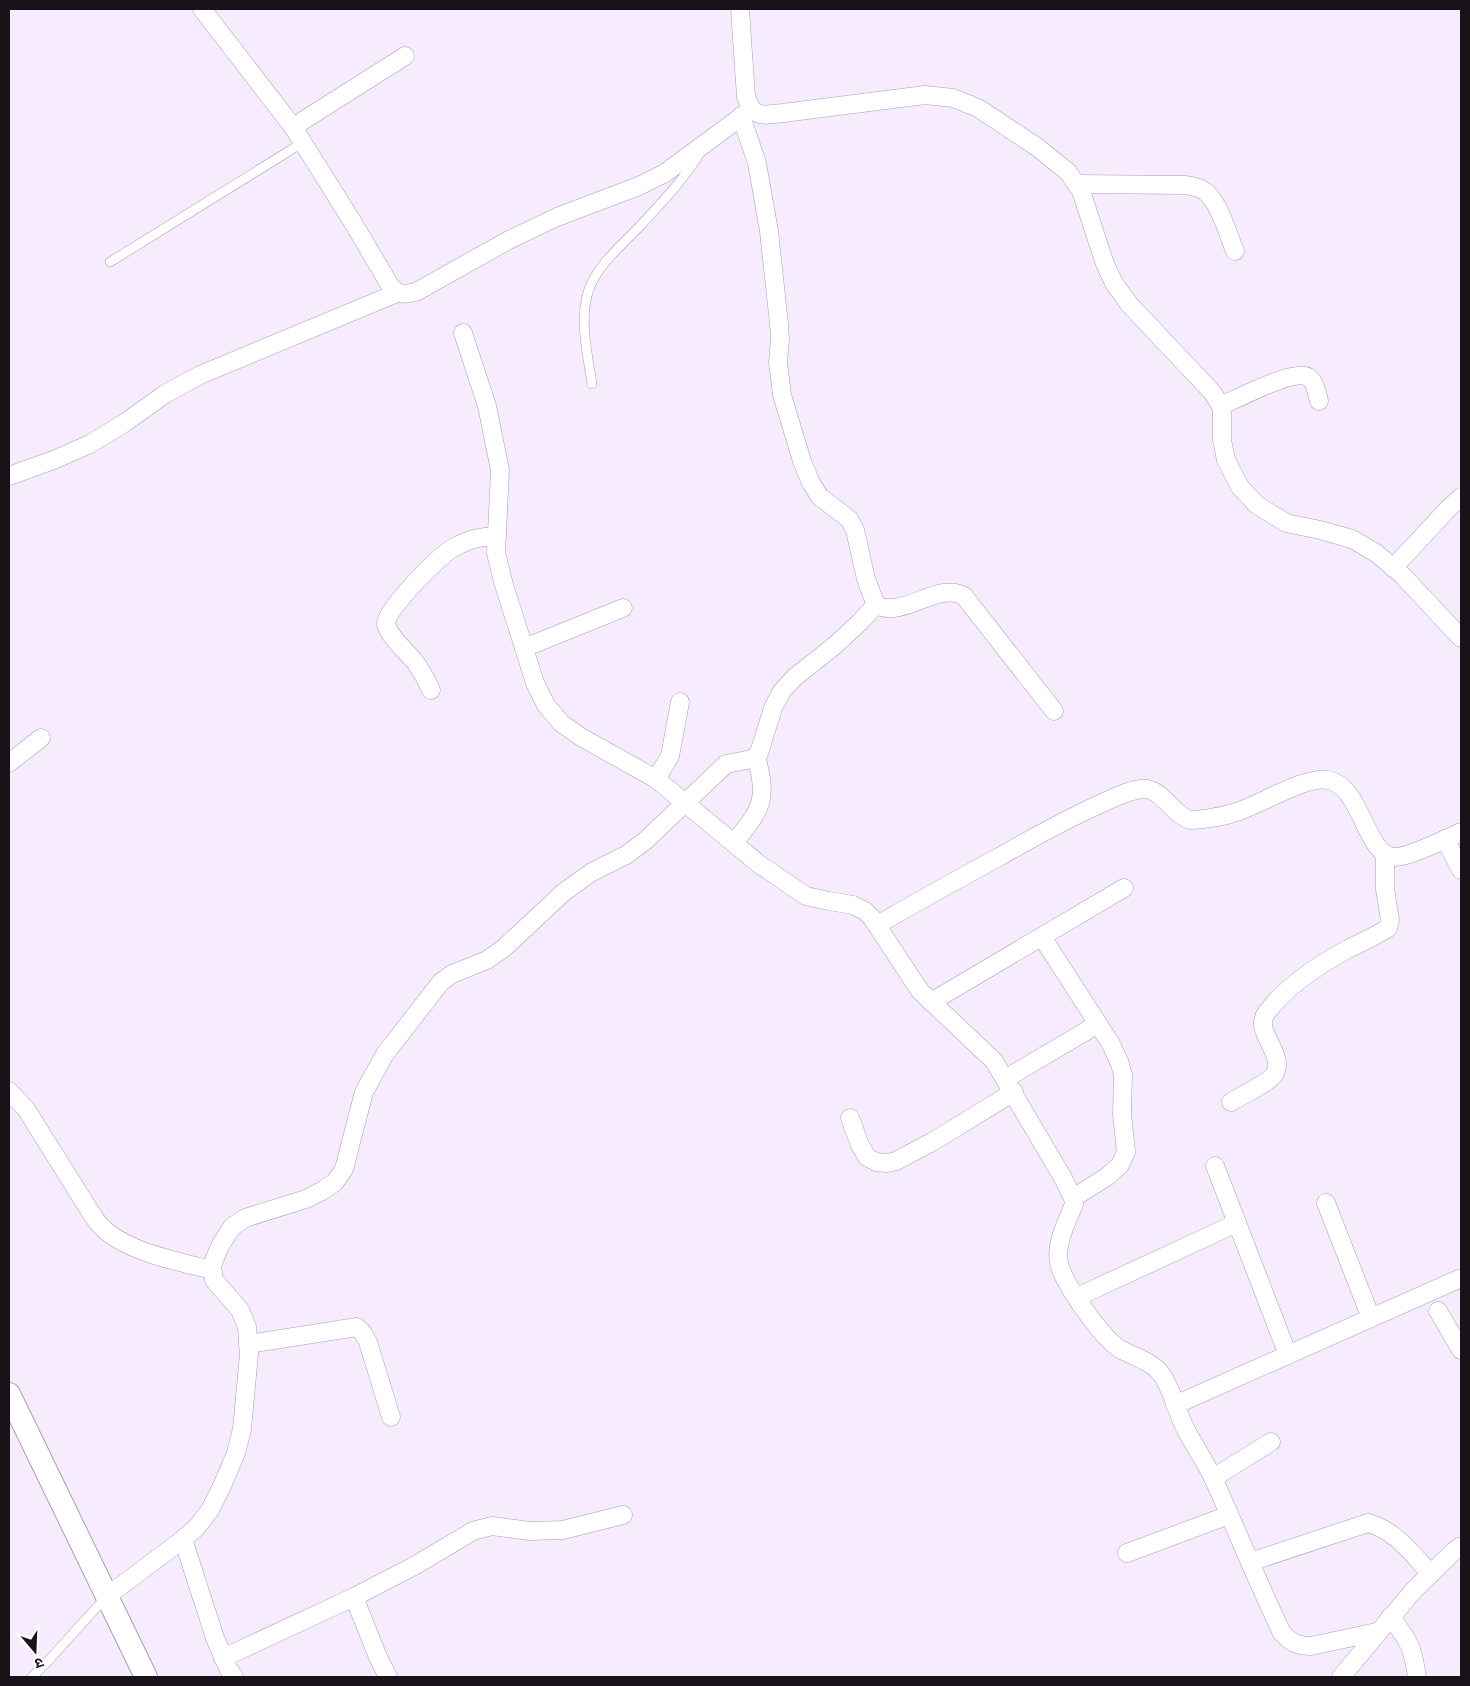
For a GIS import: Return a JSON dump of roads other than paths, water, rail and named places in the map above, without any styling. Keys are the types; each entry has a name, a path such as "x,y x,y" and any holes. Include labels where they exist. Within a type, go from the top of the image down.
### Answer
{"street":[{"path":"202,9 293,127 391,287 396,292 405,294 416,292 507,241 558,217 639,186 665,173 746,113 766,114 925,95 954,98 978,108 1037,147 1068,172 1081,191 1105,264 1114,283 1129,304 1212,392 1220,406 1222,440 1226,460 1240,488 1256,505 1286,523 1320,530 1352,540 1376,553 1424,598 1461,638"},
{"path":"740,9 746,113 769,230 779,324 779,378 787,415 811,483 820,497 849,519 855,530 866,579 876,605 882,608 893,608 947,592 957,592 964,596 1054,711"},
{"path":"293,127 405,56"},
{"path":"1076,184 1186,185 1201,189 1210,196 1216,205 1235,251"},
{"path":"9,476 90,444 126,422 165,394 200,375 396,292"},
{"path":"463,333 487,406 500,470 496,553 524,648 546,705 561,723 656,779 759,864 806,896 829,902 853,905 864,911 877,925 920,991 994,1061 1009,1086 1073,1198 1074,1204 1060,1243 1059,1262 1065,1278 1092,1318 1118,1347 1149,1363 1161,1374 1169,1388 1185,1428 1213,1478 1282,1633 1290,1642 1301,1646 1311,1646 1377,1632"},
{"path":"1220,406 1286,378 1301,374 1312,381 1319,401"},
{"path":"1393,568 1447,510 1461,498"},
{"path":"431,690 417,664 392,636 386,626 386,619 392,608 436,560 452,549 478,537 497,536"},
{"path":"106,1597 196,1528 210,1510 236,1452 242,1428 249,1354 247,1327 240,1310 214,1280 212,1270 212,1265 220,1246 232,1227 245,1218 306,1199 335,1182 344,1169 364,1092 385,1054 441,982 452,974 487,960 504,948 564,892 592,872 626,855 645,841 726,764 752,759 756,756 759,753 773,708 782,691 795,677 833,647 876,605"},
{"path":"524,648 623,608"},
{"path":"656,779 670,756 680,702"},
{"path":"9,763 41,738"},
{"path":"734,843 756,815 762,798 762,784 756,756"},
{"path":"877,925 1064,821 1128,792 1144,789 1152,791 1179,814 1192,820 1236,812 1296,787 1320,780 1330,780 1352,799 1377,847 1385,854 1393,857 1404,856 1461,832"},
{"path":"1445,839 1461,870"},
{"path":"1231,1102 1271,1077 1276,1070 1274,1053 1263,1030 1263,1021 1266,1013 1290,989 1318,967 1388,928 1390,920 1385,889 1385,854"},
{"path":"932,1002 1124,888"},
{"path":"1042,937 1111,1044 1123,1075 1122,1114 1126,1152 1120,1165 1108,1176 1073,1198"},
{"path":"850,1118 860,1145 867,1157 876,1162 896,1162 932,1142 1098,1024"},
{"path":"9,1091 26,1109 103,1229 121,1241 146,1252 212,1270"},
{"path":"1214,1166 1288,1355"},
{"path":"1326,1204 1371,1318"},
{"path":"1078,1297 1237,1223"},
{"path":"1175,1405 1461,1278"},
{"path":"1438,1311 1461,1350"},
{"path":"248,1344 357,1327 368,1342 391,1417"},
{"path":"9,1394 146,1677"},
{"path":"1213,1478 1270,1442"},
{"path":"223,1658 354,1597 414,1566 473,1531 492,1526 530,1531 563,1530 623,1515"},
{"path":"1127,1554 1229,1516"},
{"path":"1250,1562 1368,1523 1381,1527 1396,1538 1431,1574"},
{"path":"183,1539 215,1638 223,1658 234,1677"},
{"path":"1341,1677 1390,1617 1461,1546"},
{"path":"354,1597 388,1677"},
{"path":"1390,1617 1404,1634 1411,1647 1417,1677"}],"lane":[{"path":"592,384 584,314 587,294 598,272 616,250 663,201 692,165 708,140"},
{"path":"110,262 302,142"},
{"path":"32,1677 106,1597"}]}
